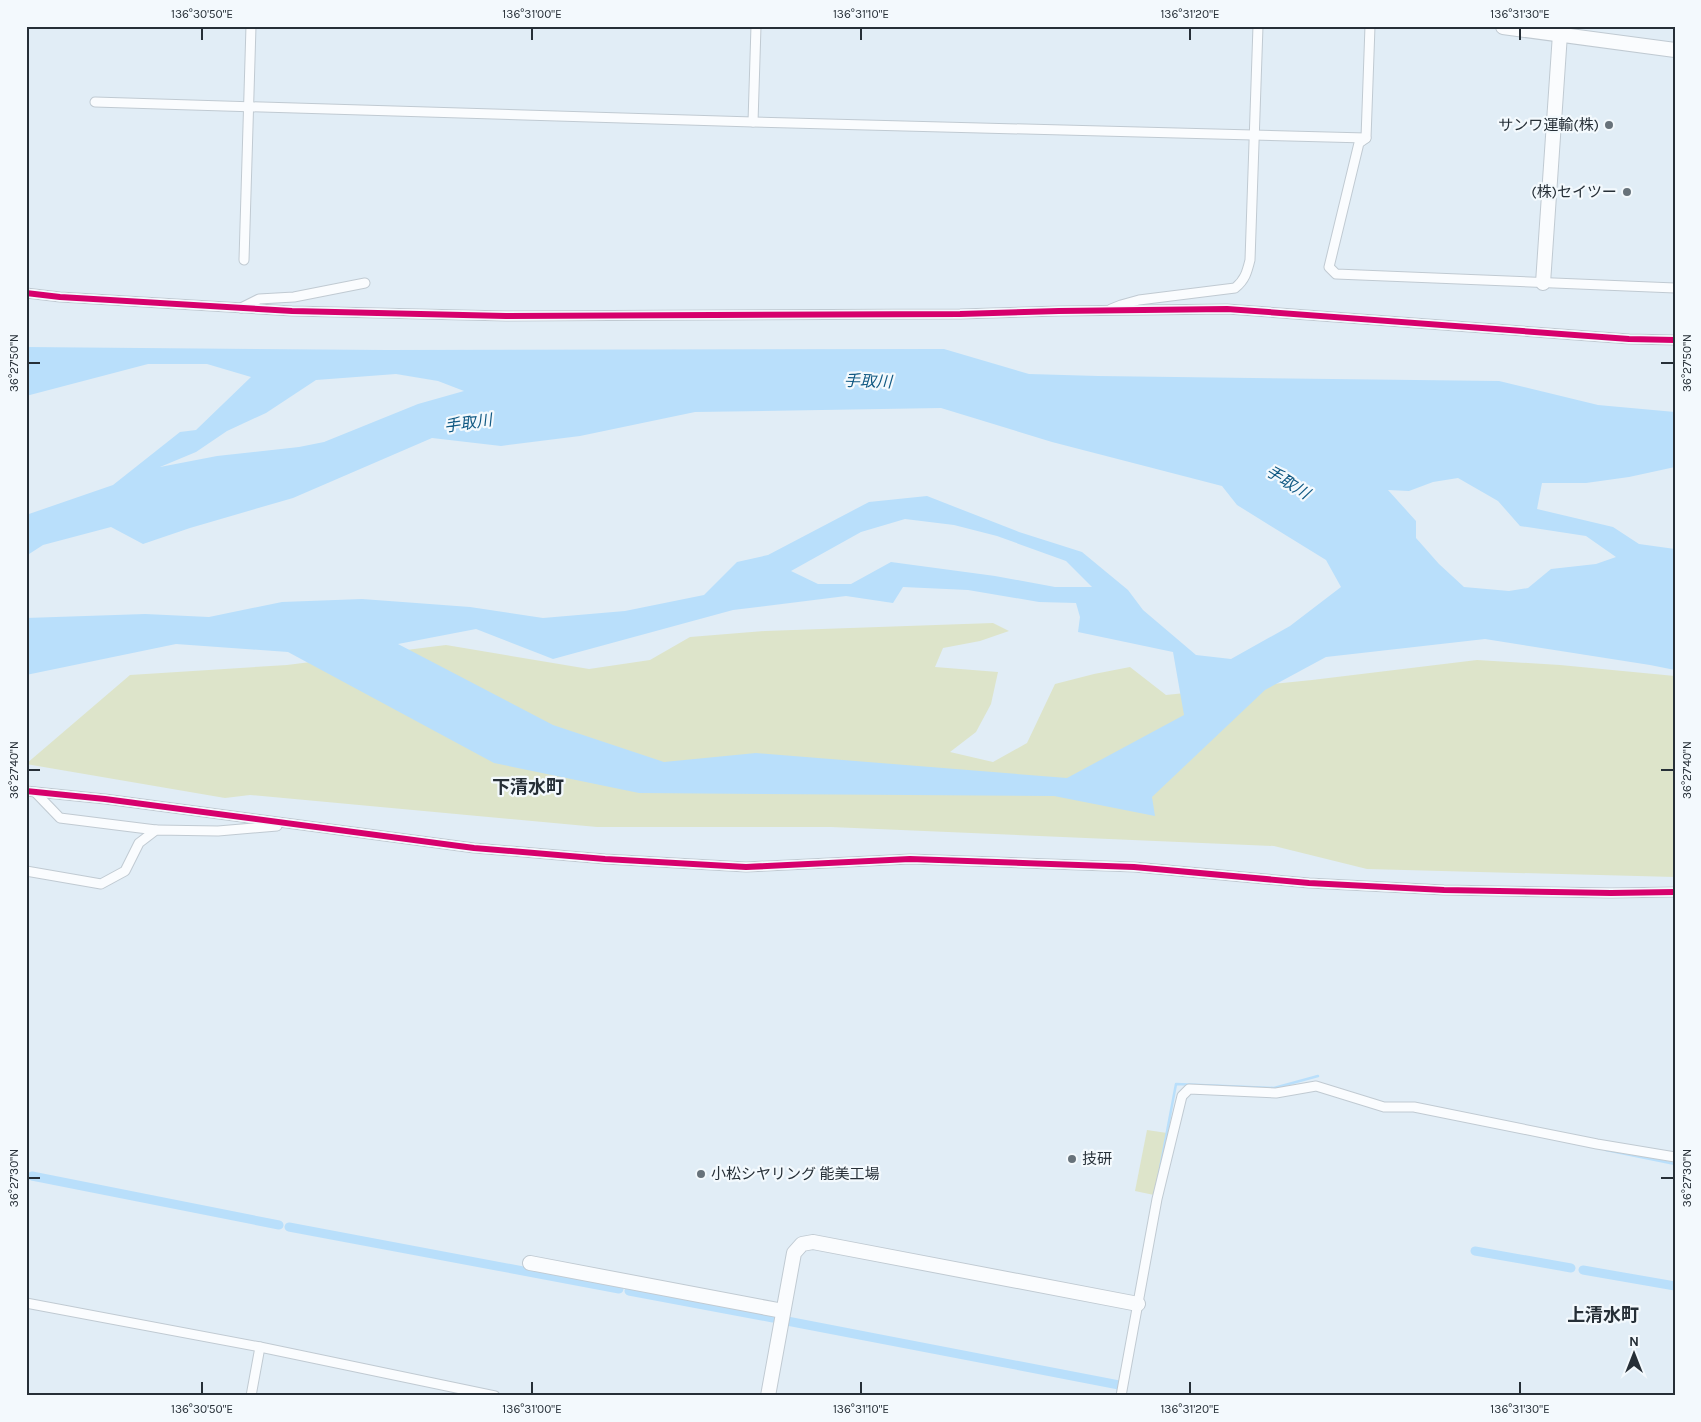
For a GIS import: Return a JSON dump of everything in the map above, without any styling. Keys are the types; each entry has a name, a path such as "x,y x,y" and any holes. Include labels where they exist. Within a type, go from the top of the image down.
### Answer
{"street":[{"path":"244,260 250,26"},
{"path":"753,122 756,26"},
{"path":"1109,311 1121,305 1139,300 1235,288 1247,274 1250,260 1258,26"},
{"path":"1366,138 1370,26"},
{"path":"1502,27 1534,29 1675,50"},
{"path":"1543,283 1560,34"},
{"path":"95,102 1366,138"},
{"path":"1366,138 1359,143 1330,267 1336,274 1675,288"},
{"path":"241,308 259,299 294,297 365,283"},
{"path":"26,293 292,311 506,316 960,314 1228,309 1629,339 1675,340"},
{"path":"31,791 60,818 156,830 218,831 294,824"},
{"path":"31,791 105,799 474,848 605,859 746,867 910,859 1134,867 1309,883 1444,890 1611,893 1675,892"},
{"path":"26,871 101,884 125,871 139,843 156,830"},
{"path":"1121,1396 1164,1171 1182,1096 1189,1089 1276,1093 1316,1086 1384,1106 1414,1107 1597,1144 1675,1157"},
{"path":"768,1396 794,1253 802,1244 813,1242 1138,1304"},
{"path":"530,1262 783,1311"},
{"path":"26,1303 260,1347 495,1396"},
{"path":"251,1396 260,1347"}],"green space":[{"path":"993,623 1009,631 980,641 943,648 935,667 998,672 991,704 976,732 950,752 993,762 1027,743 1055,684 1130,667 1166,695 1477,660 1560,665 1675,676 1675,877 1367,869 1274,846 831,827 597,827 250,795 225,798 26,764 130,675 287,665 446,645 589,669 650,660 690,637 765,631"},
{"path":"1147,1130 1167,1133 1154,1195 1135,1191"}],"water":[{"name":"手取川","path":"26,347 387,350 944,349 1029,374 1499,381 1598,405 1675,412 1675,467 1629,477 1586,483 1542,483 1537,509 1613,527 1639,544 1675,549 1675,670 1485,639 1326,657 1265,690 1152,797 1155,816 1054,796 639,793 494,763 288,652 176,644 26,675 26,618 145,614 209,617 282,602 362,599 470,607 543,618 625,611 704,595 737,562 768,555 869,502 927,496 1019,532 1082,552 1128,590 1143,610 1196,655 1231,659 1290,626 1341,587 1326,560 1237,505 1222,486 1052,442 941,408 695,412 580,436 501,446 432,438 293,498 190,528 143,544 111,527 43,545 26,556 26,515 113,485 180,432 196,430 251,377 207,364 148,364 26,396","holes":["396,374 438,381 464,391 418,404 324,442 299,447 217,456 160,467 196,452 227,431 266,413 316,380","1458,478 1498,501 1520,526 1586,536 1616,557 1596,564 1551,569 1528,588 1509,591 1464,587 1439,564 1416,538 1416,521 1388,490 1409,491 1433,482","905,519 954,525 997,536 1066,561 1092,587 1055,587 995,576 891,562 851,584 818,584 791,571 861,532","903,587 968,590 1039,602 1076,603 1080,617 1078,632 1173,652 1184,715 1067,778 756,753 664,762 553,725 398,644 476,629 553,659 733,610 846,596 893,603"]}],"waterway":[{"path":"1159,1174 1176,1084 1274,1088 1318,1076"},
{"path":"1606,1150 1675,1164"},
{"path":"32,1176 279,1225"},
{"path":"289,1227 619,1289"},
{"path":"1475,1251 1571,1268"},
{"path":"1583,1270 1675,1286"},
{"path":"629,1291 773,1318"},
{"path":"787,1321 1119,1385"},
{"path":"1117,1396 1118,1389"}],"cycle path":[{"path":"26,293 60,297 292,311 506,316 960,314 1227,309 1629,339 1675,340"},
{"path":"26,791 105,799 474,848 605,859 746,867 910,859 1134,867 1309,883 1444,890 1611,893 1675,892"}],"place":[{"name":"サンワ運輸(株)","path":"1609,125"},
{"name":"(株)セイツー","path":"1627,192"},
{"name":"技研","path":"1072,1159"},
{"name":"小松シヤリング 能美工場","path":"701,1174"}],"district":[{"name":"下清水町","path":"528,787"},
{"name":"上清水町","path":"1603,1315"}]}
